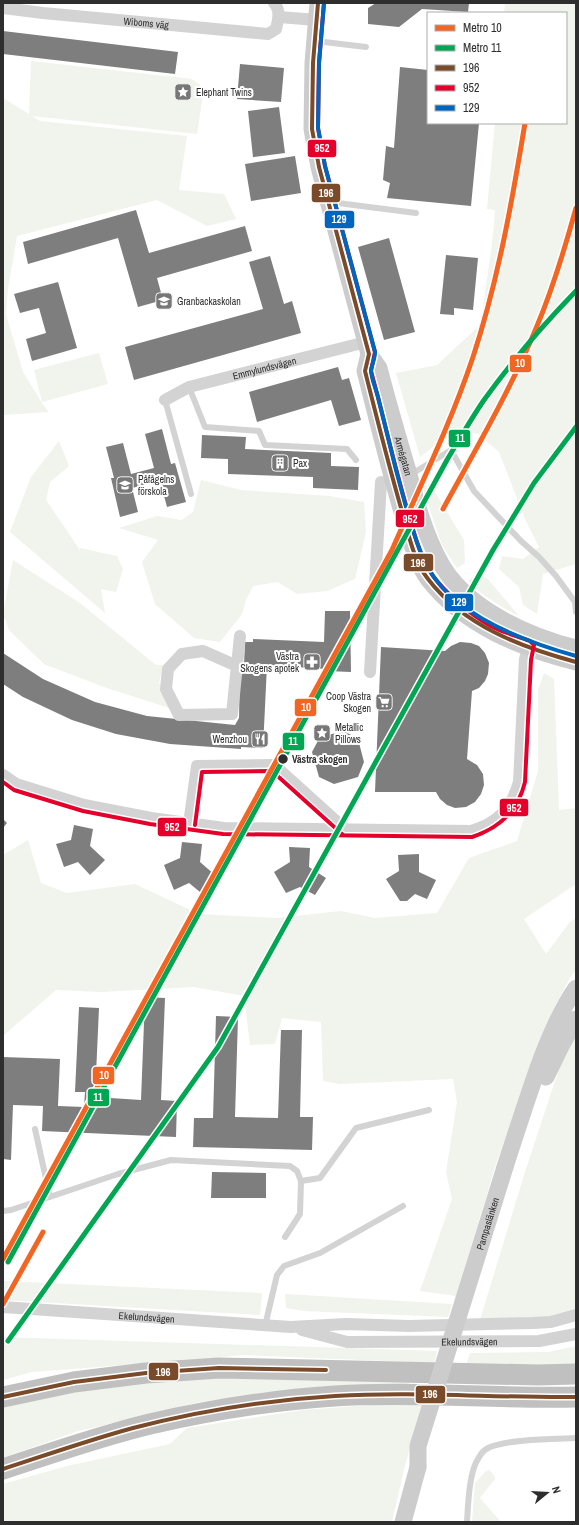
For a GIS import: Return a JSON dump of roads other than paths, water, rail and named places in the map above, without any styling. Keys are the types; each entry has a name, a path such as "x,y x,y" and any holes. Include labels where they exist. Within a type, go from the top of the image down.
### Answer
{"highway":[{"path":"3,1397 74,1382 146,1373 219,1368 538,1375 576,1374"},
{"path":"3,1469 78,1444 148,1424 208,1411 270,1403 335,1396 380,1395 576,1397"}],"street":[{"path":"274,3 277,5 279,17 317,20"},
{"name":"Armégatan","path":"318,3 314,41 312,129 319,167 368,348 379,368 425,529 439,561 456,584 478,605 506,621 530,640"},
{"name":"Wiboms väg","path":"3,8 268,34 276,29 279,17"},
{"name":"Armégatan","path":"368,348 365,371 392,478 414,551 428,578 446,599 467,616 494,634 530,640 552,649 576,662"},
{"name":"Emmylundsvägen","path":"166,400 189,388 368,348"},
{"path":"370,672 381,482"},
{"path":"237,666 203,651 182,654 168,669 166,689 179,715 232,714 237,666 240,636"},
{"path":"3,775 16,784 84,805 189,824 224,828 471,831 494,822 511,801 519,782 525,659 530,640"},
{"name":"Armégatan","path":"552,649 576,648"},
{"path":"189,824 197,766 277,761 346,830"},
{"name":"Pampaslänken","path":"510,1168 534,1080 551,1034 569,998 576,988"},
{"name":"Pampaslänken","path":"403,1522 418,1467 418,1446 510,1168 547,1072 576,1019"},
{"name":"Ekelundsvägen","path":"3,1307 291,1328 346,1324 409,1326 533,1323 551,1322 576,1315"},
{"name":"Ekelundsvägen","path":"291,1328 347,1342 538,1341 576,1334"}],"lane":[{"path":"314,41 366,47"},
{"path":"328,202 416,213"},
{"path":"189,388 205,427 259,431 265,444 347,449 356,460"},
{"path":"166,400 191,494"},
{"path":"409,476 451,450 474,491 556,576 575,602 576,612"},
{"path":"301,1181 320,1178 356,1128 429,1110"},
{"path":"35,1130 50,1197"},
{"path":"3,1211 118,1174 171,1160 290,1166 297,1171 301,1181 300,1214 285,1237"},
{"path":"265,1326 277,1275 284,1266 320,1253 402,1206"},
{"path":"468,1522 468,1503 473,1473 477,1460 486,1449 497,1445 519,1442 576,1438"}],"metro line":[{"name":"10","path":"3,1259 392,550 445,430 473,357 497,270 525,124"},
{"name":"10","path":"443,509 493,419 527,349 543,312 563,253 576,208"},
{"name":"11","path":"8,1262 447,460 474,415 506,371 528,344 576,291"},
{"name":"11","path":"8,1341 218,1047 493,550 534,483 576,427"},
{"name":"10","path":"3,1304 43,1232"}],"place":[{"name":"Elephant Twins","path":"183,92"},
{"name":"Granbackaskolan","path":"164,301"},
{"name":"Pax","path":"280,463"},
{"name":"Påfågelns förskola","path":"125,485"},
{"name":"Västra Skogens apotek","path":"312,662"},
{"name":"Coop Västra Skogen","path":"384,702"},
{"name":"Metallic Pillows","path":"322,733"},
{"name":"Wenzhou","path":"260,739"},
{"name":"Västra skogen","path":"283,759"}]}
